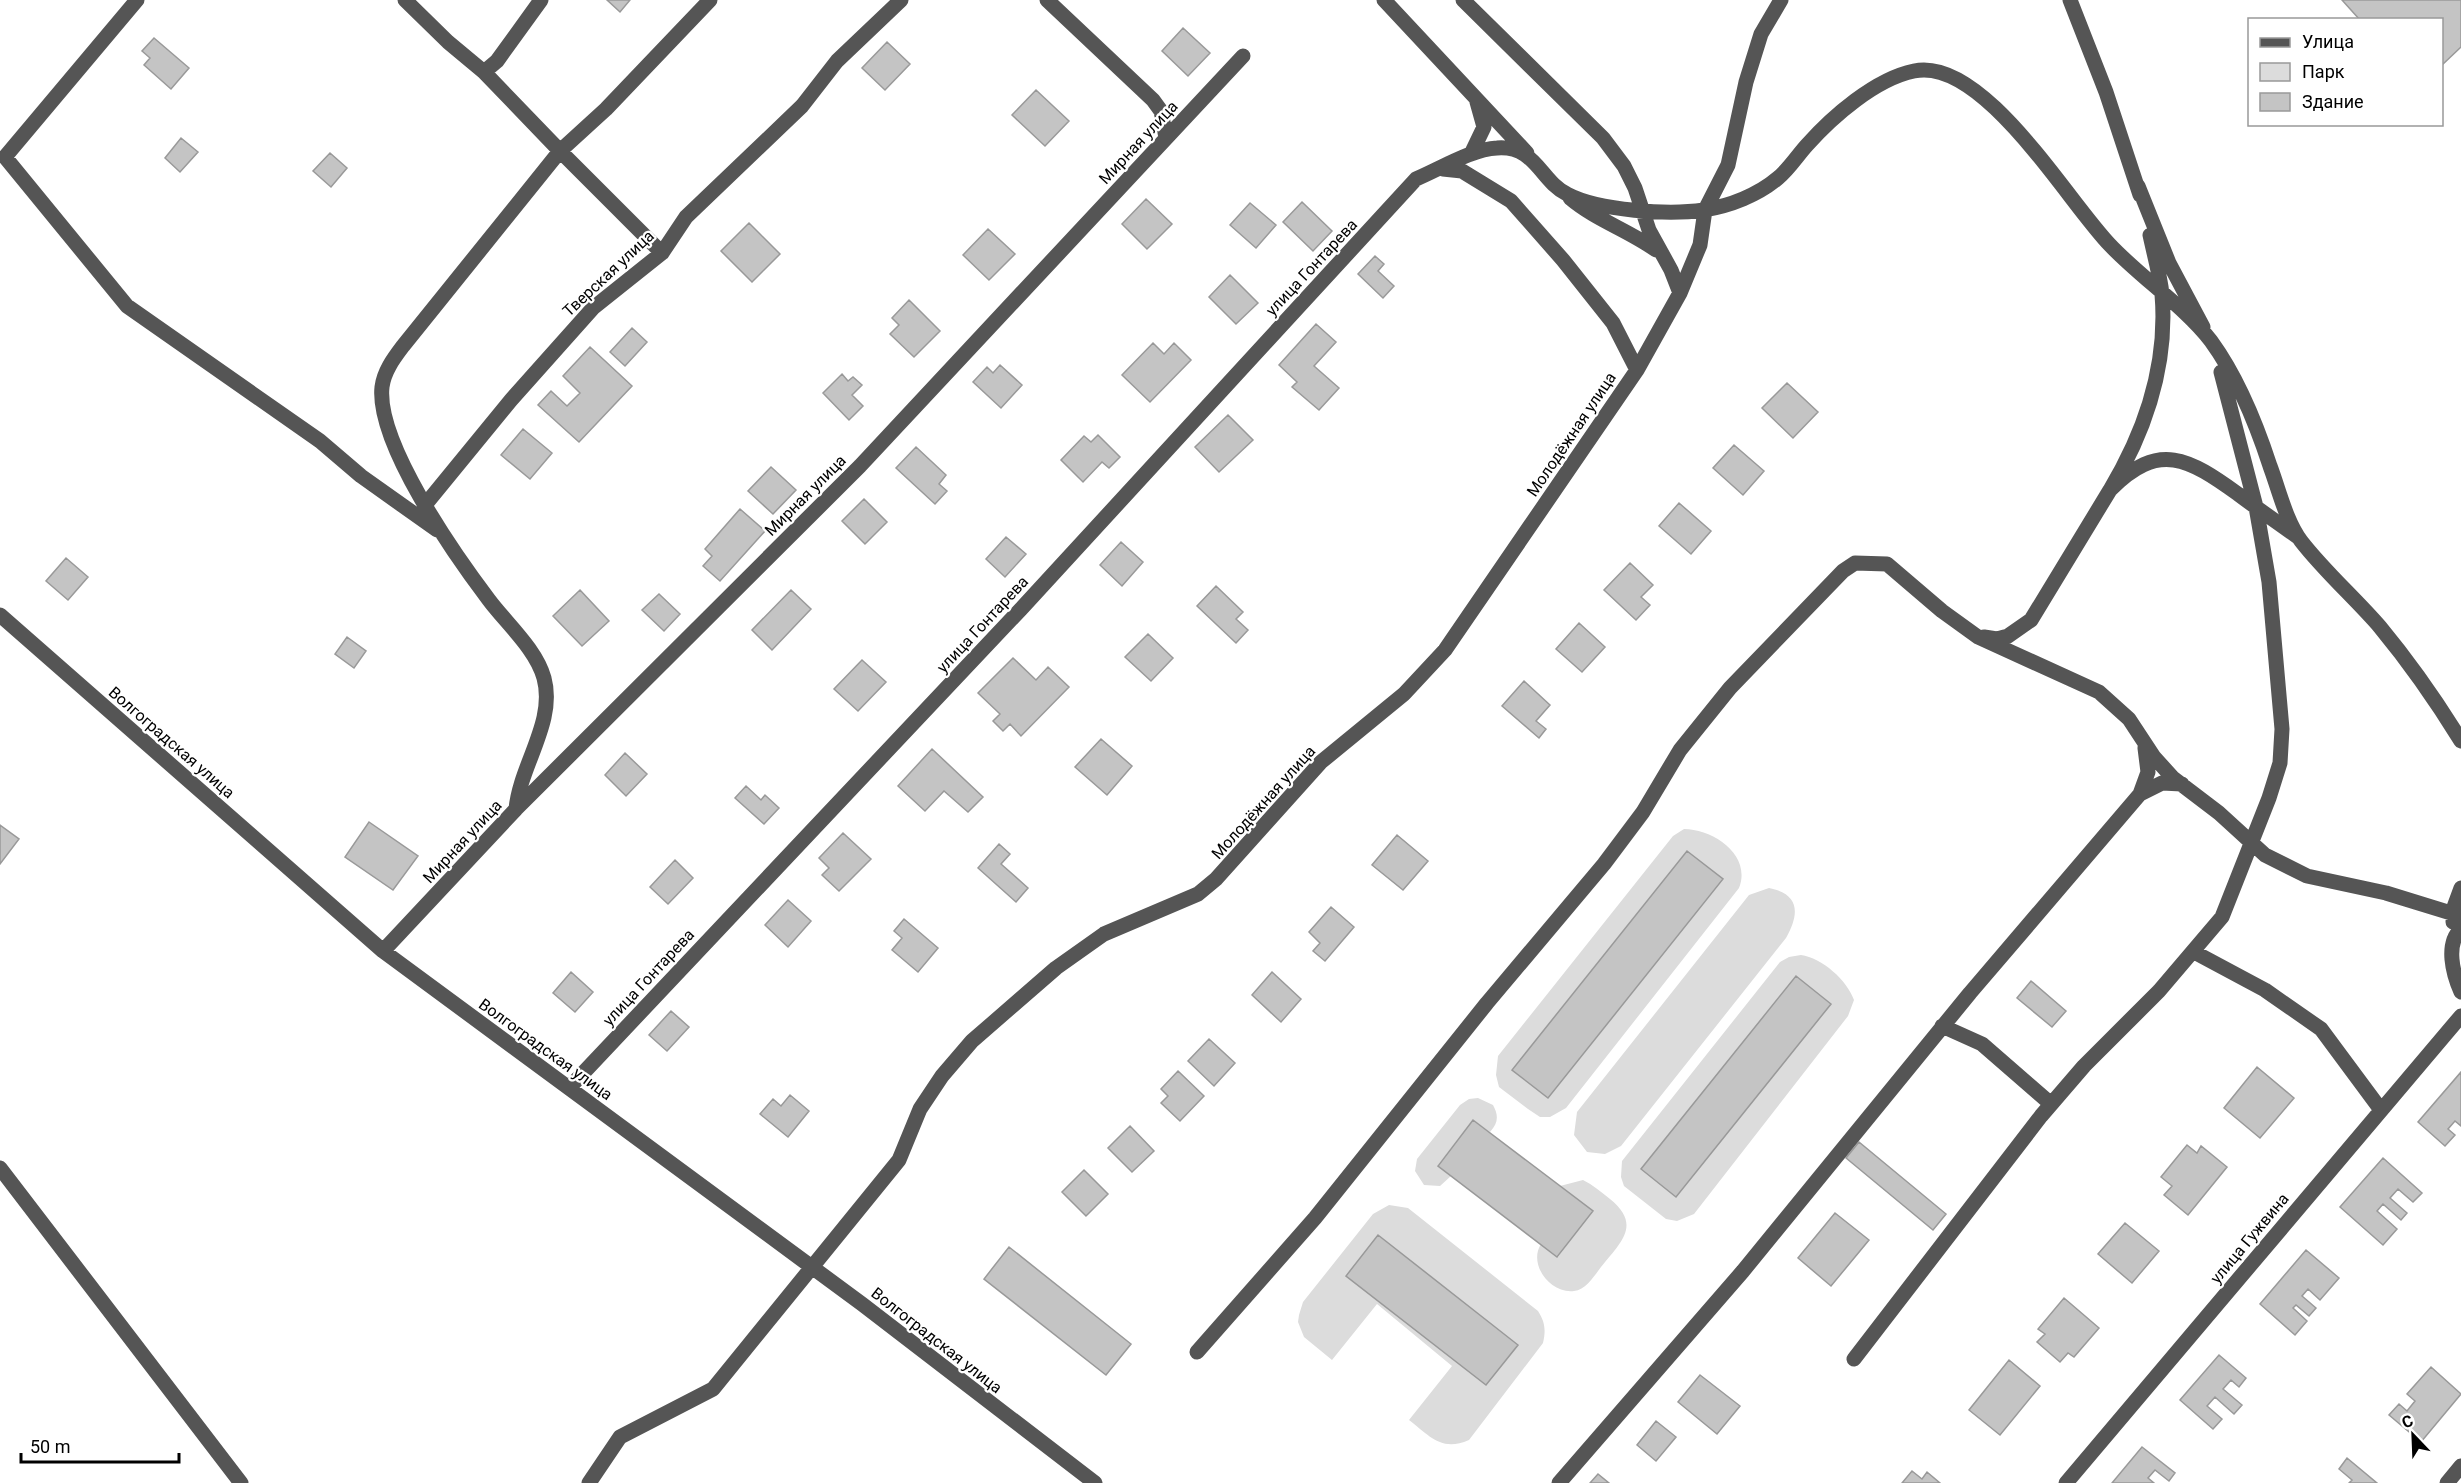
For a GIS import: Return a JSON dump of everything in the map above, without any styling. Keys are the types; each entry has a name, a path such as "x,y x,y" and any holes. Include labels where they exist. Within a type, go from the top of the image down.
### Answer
{"street":[{"path":"137,0 5,157 127,306 320,441 361,476 446,536"},
{"path":"405,0 448,42 484,72 662,253"},
{"path":"484,72 497,61 541,0"},
{"path":"516,809 518,790 548,705 544,676 526,646 489,600 425,505 398,453 389,426 382,388 385,374 402,346 560,151 622,93 710,0"},
{"name":"Тверская улица","path":"425,505 511,400 593,308 662,253 686,217 802,106 837,62 901,0"},
{"path":"1047,0 1153,100 1161,111 1166,138"},
{"path":"1061,0 1074,27"},
{"path":"1384,0 1565,194 1590,214 1635,235 1659,252"},
{"path":"1463,0 1603,138 1624,166 1659,252 1671,270 1680,293"},
{"name":"Молодёжная улица","path":"589,1483 620,1437 713,1389 899,1160 920,1109 942,1076 972,1041 1056,968 1104,934 1198,894 1216,879 1321,762 1404,694 1445,650 1637,370 1680,293 1700,245 1705,210 1728,165 1746,82 1761,34 1781,0"},
{"path":"2070,0 2138,186 2169,263 2252,413 2282,498 2299,538"},
{"name":"Мирная улица","path":"383,951 516,809 860,466 1243,57"},
{"path":"1565,194 1604,205 1661,212 1705,210 1745,199 1779,178 1843,108 1878,87 1915,70 1942,73 1972,90 2015,126 2109,244 2210,340 2224,381 2256,507 2269,582 2282,729 2280,763 2252,843 2222,917 2194,952 2051,1104 1854,1359"},
{"path":"1472,152 1484,128 1474,95"},
{"path":"1440,169 1472,152 1498,147 1515,149 1533,159"},
{"path":"1440,169 1462,171 1511,201 1563,260 1613,323 1637,370"},
{"name":"улица Гонтарева","path":"569,1088 1021,609 1416,179 1440,169"},
{"path":"1978,637 1997,639 2008,636 2031,620 2128,460 2150,409 2162,342 2162,294 2138,186"},
{"path":"2110,490 2124,476 2139,466 2167,460 2201,467 2299,538 2382,629 2461,741"},
{"path":"1197,1352 1315,1218 1487,1003 1604,864 1643,813 1680,750 1730,688 1843,571 1855,563 1887,564 1942,611 1978,637 2099,692 2128,719 2154,757 2265,855 2307,876 2386,893 2457,914"},
{"name":"Волгоградская улица","path":"0,615 383,951 812,1268 1095,1483"},
{"path":"1559,1483 1743,1270 1942,1026 2140,794 2146,782 2149,762 2141,737"},
{"path":"2140,794 2162,783 2182,784"},
{"path":"2461,888 2457,914 2459,931 2451,951 2461,992"},
{"path":"2194,952 2265,990 2321,1029 2381,1110"},
{"name":"улица Гужвина","path":"2066,1483 2461,1016"},
{"path":"1942,1026 1982,1044 2051,1104"},
{"path":"0,1168 241,1483"},
{"path":"2447,1483 2461,1466"}],"green space":[{"path":"1684,829 1707,834 1727,846 1740,865 1742,876 1739,888 1566,1108 1550,1117 1540,1117 1499,1087 1496,1075 1498,1056 1673,836"},
{"path":"1769,888 1787,895 1792,900 1795,914 1786,938 1621,1146 1605,1154 1587,1152 1574,1135 1577,1112 1749,895"},
{"path":"1801,955 1825,965 1846,985 1854,1000 1848,1016 1694,1214 1677,1221 1666,1219 1624,1186 1621,1177 1622,1161 1780,962 1789,957"},
{"path":"1478,1098 1493,1105 1497,1116 1495,1126 1490,1132 1473,1120 1438,1165 1451,1176 1440,1186 1424,1185 1415,1171 1417,1159 1460,1105 1469,1099"},
{"path":"1583,1180 1620,1208 1625,1217 1625,1233 1589,1282 1578,1290 1565,1291 1550,1283 1544,1276 1537,1260 1538,1252 1541,1244 1558,1257 1592,1211 1560,1186"},
{"path":"1389,1205 1408,1208 1538,1311 1543,1323 1545,1330 1543,1343 1469,1440 1451,1444 1443,1443 1430,1437 1409,1420 1452,1366 1377,1304 1332,1360 1304,1337 1298,1322 1303,1302 1373,1214"}],"building":[{"path":"607,0 630,0 620,12"},
{"path":"2342,0 2461,0 2461,47 2443,64 2443,18 2358,18"},
{"path":"1183,28 1210,53 1188,76 1162,51"},
{"path":"154,38 189,68 171,89 144,65 150,58 142,51"},
{"path":"887,42 910,64 885,90 862,68"},
{"path":"1036,90 1069,121 1045,146 1012,115"},
{"path":"181,138 198,152 180,172 165,158"},
{"path":"330,153 347,168 331,187 313,171"},
{"path":"1146,199 1172,224 1147,249 1122,224"},
{"path":"1302,202 1332,231 1313,251 1283,222"},
{"path":"1250,203 1276,225 1256,248 1230,225"},
{"path":"749,223 780,254 752,282 721,251"},
{"path":"988,229 1015,254 989,280 963,255"},
{"path":"1375,256 1384,264 1378,271 1394,286 1383,298 1358,274"},
{"path":"1230,275 1258,303 1236,324 1209,297"},
{"path":"909,300 940,331 914,357 890,334 899,325 892,318"},
{"path":"1316,324 1336,342 1314,366 1339,388 1319,410 1292,387 1297,382 1279,365"},
{"path":"632,328 647,342 625,366 610,352"},
{"path":"1153,343 1164,354 1174,343 1191,360 1150,402 1122,375"},
{"path":"590,347 632,386 579,442 538,405 551,391 567,406 580,393 563,376"},
{"path":"1000,365 1022,385 1001,408 973,382 987,367 993,373"},
{"path":"842,374 848,381 853,377 862,385 852,395 863,406 849,420 823,393"},
{"path":"1787,383 1818,412 1793,438 1762,408"},
{"path":"1228,415 1253,440 1219,472 1195,447"},
{"path":"523,429 552,453 530,479 501,455"},
{"path":"1098,435 1120,457 1109,468 1102,462 1083,482 1061,460 1084,436 1091,442"},
{"path":"1734,445 1764,471 1743,495 1713,468"},
{"path":"916,447 946,475 939,484 947,491 935,504 896,468"},
{"path":"771,467 796,490 773,514 748,491"},
{"path":"864,499 887,522 865,544 842,521"},
{"path":"1679,503 1711,531 1691,554 1659,526"},
{"path":"740,509 765,531 720,581 703,566 712,556 705,549"},
{"path":"1006,537 1026,554 1005,577 986,559"},
{"path":"1121,542 1143,562 1122,586 1100,565"},
{"path":"66,558 88,577 68,600 46,581"},
{"path":"1630,563 1653,585 1641,597 1650,605 1636,620 1604,590"},
{"path":"1216,586 1243,612 1236,619 1248,630 1236,643 1197,606"},
{"path":"580,590 609,621 582,646 553,616"},
{"path":"791,590 811,609 772,650 752,630"},
{"path":"659,594 680,614 664,631 642,610"},
{"path":"1579,623 1605,647 1582,672 1556,649"},
{"path":"1148,634 1173,658 1151,681 1125,657"},
{"path":"347,637 366,651 354,668 335,654"},
{"path":"1013,658 1036,680 1048,667 1069,687 1021,736 1010,724 1003,731 993,721 1000,714 978,693"},
{"path":"862,660 886,682 858,711 834,689"},
{"path":"1524,681 1550,705 1536,721 1546,729 1539,738 1502,706"},
{"path":"1101,739 1132,766 1107,795 1075,767"},
{"path":"932,749 983,797 968,812 944,791 925,811 898,786"},
{"path":"625,753 647,774 626,796 605,775"},
{"path":"746,786 761,800 765,795 779,808 764,824 735,798"},
{"path":"369,822 418,856 393,890 345,857"},
{"path":"0,825 19,839 0,864"},
{"path":"843,833 871,859 839,891 822,875 829,868 819,858"},
{"path":"1397,835 1428,861 1403,890 1372,865"},
{"path":"999,844 1010,854 1001,864 1028,888 1016,902 978,868"},
{"path":"1687,851 1723,879 1548,1098 1512,1070"},
{"path":"675,860 693,878 668,904 650,887"},
{"path":"788,900 811,921 788,947 765,925"},
{"path":"1331,907 1354,927 1325,961 1313,951 1320,943 1309,932"},
{"path":"904,919 938,948 918,972 892,950 902,938 894,931"},
{"path":"571,972 593,992 575,1012 553,993"},
{"path":"1272,972 1301,999 1281,1022 1252,995"},
{"path":"1796,976 1831,1004 1676,1197 1641,1169"},
{"path":"2031,981 2066,1011 2052,1027 2017,998"},
{"path":"671,1011 689,1027 667,1051 649,1035"},
{"path":"1209,1039 1235,1063 1214,1086 1188,1061"},
{"path":"2257,1067 2294,1098 2260,1138 2224,1108"},
{"path":"1178,1071 1204,1096 1180,1121 1161,1103 1168,1096 1161,1089"},
{"path":"2461,1072 2461,1126 2455,1121 2448,1129 2455,1135 2445,1146 2418,1122"},
{"path":"790,1095 809,1111 788,1137 760,1114 773,1099 781,1106"},
{"path":"1473,1120 1593,1211 1557,1257 1438,1166"},
{"path":"1130,1126 1154,1151 1132,1172 1108,1148"},
{"path":"1859,1142 1946,1214 1933,1230 1846,1158"},
{"path":"2187,1145 2197,1153 2201,1146 2227,1167 2188,1215 2164,1195 2172,1186 2161,1177"},
{"path":"2383,1158 2422,1193 2413,1202 2398,1189 2390,1198 2407,1213 2401,1220 2383,1204 2377,1211 2397,1229 2383,1245 2340,1207"},
{"path":"1084,1170 1108,1194 1086,1216 1062,1192"},
{"path":"1835,1213 1869,1240 1831,1286 1798,1258"},
{"path":"2125,1223 2159,1251 2132,1283 2098,1254"},
{"path":"1378,1235 1518,1345 1486,1385 1346,1276"},
{"path":"1009,1247 1131,1344 1106,1375 984,1279"},
{"path":"2306,1250 2339,1278 2320,1300 2308,1289 2302,1296 2316,1308 2309,1316 2296,1305 2293,1308 2307,1321 2295,1335 2260,1304"},
{"path":"2064,1298 2099,1328 2074,1357 2068,1353 2060,1362 2037,1342 2045,1334 2038,1329"},
{"path":"2219,1355 2246,1378 2239,1387 2231,1380 2223,1389 2242,1405 2234,1414 2215,1397 2207,1406 2222,1419 2213,1429 2180,1400"},
{"path":"2009,1360 2040,1386 2000,1435 1969,1410"},
{"path":"2431,1367 2461,1394 2421,1442 2389,1415 2399,1404 2407,1411 2415,1401 2407,1394"},
{"path":"1700,1375 1740,1406 1717,1434 1678,1402"},
{"path":"1656,1421 1676,1437 1656,1461 1637,1445"},
{"path":"2142,1447 2175,1473 2169,1481 2155,1470 2148,1478 2154,1483 2112,1483"},
{"path":"2347,1458 2377,1483 2349,1483 2352,1480 2339,1469"},
{"path":"1912,1471 1922,1479 1927,1472 1940,1483 1902,1483"},
{"path":"1598,1474 1609,1483 1590,1483"}]}
